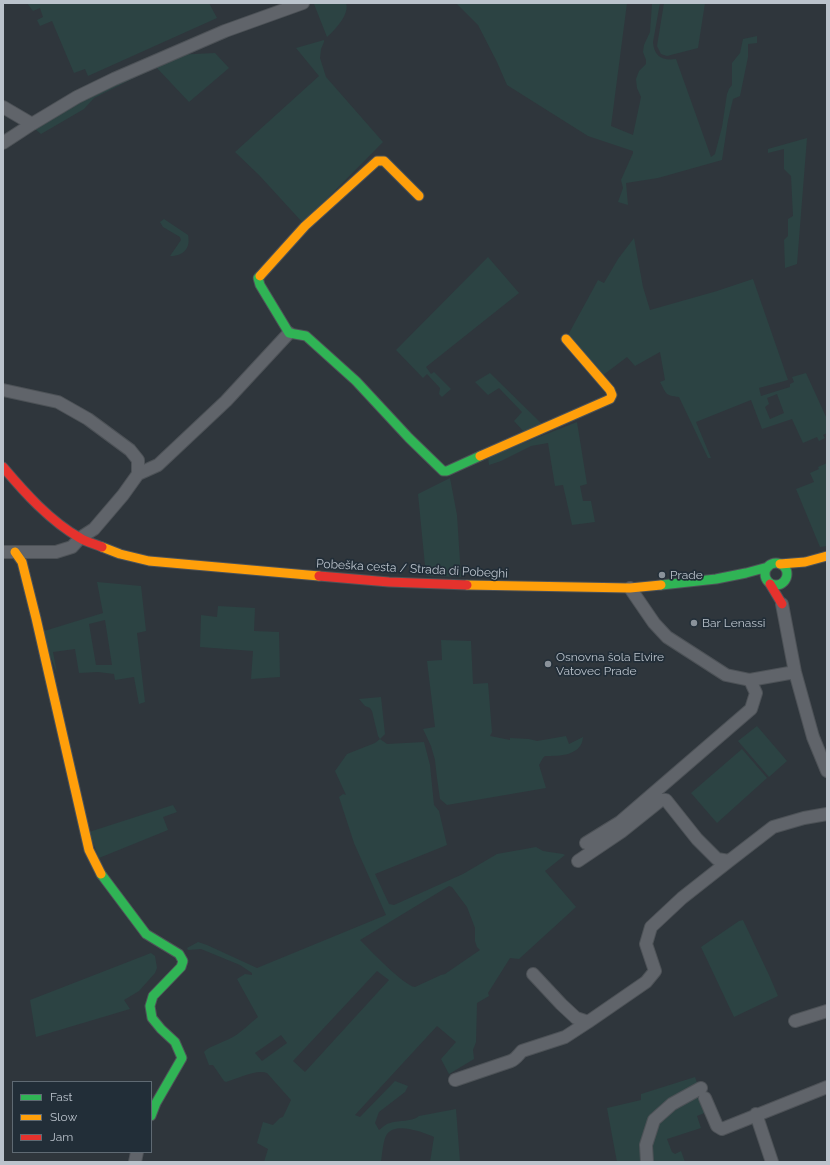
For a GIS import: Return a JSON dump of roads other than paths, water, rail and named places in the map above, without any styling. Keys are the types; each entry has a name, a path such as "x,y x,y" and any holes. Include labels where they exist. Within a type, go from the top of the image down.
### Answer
{"street":[{"path":"3,143 77,97 114,79 225,31 303,3"},
{"path":"3,107 32,124"},
{"path":"419,196 384,161 377,161 305,226 258,278 260,285 289,333 306,336 356,381 408,438 443,471 447,471 610,399 612,395 610,390 566,339"},
{"path":"9,552 56,552 72,547 80,538 94,529 123,495 138,474 158,465 226,401 289,333"},
{"path":"3,390 58,402 88,418 130,450 138,460 138,474"},
{"name":"Pobeška cesta / Strada di Pobeghi","path":"3,467 20,487 54,520 80,538 120,554 157,562 389,582 484,586 630,588 716,579 746,573 771,564 805,562 827,556"},
{"path":"9,552 22,562 89,850 102,876 146,934 179,954 183,961 182,968 153,996 150,1006 152,1018 161,1029 176,1042 182,1058 156,1103 152,1113"},
{"name":"Pobeška cesta / Strada di Pobeghi","path":"768,582 776,585 782,584 785,578 805,562"},
{"path":"780,564 786,570 782,604 795,672 813,738 827,771"},
{"path":"768,566 765,573 768,582 782,604"},
{"path":"746,573 768,582"},
{"path":"630,588 654,623 667,637 726,675 750,680 795,672"},
{"path":"586,843 620,822 751,709 756,694 750,680"},
{"path":"578,861 621,832 661,800 666,800 697,839 716,859 729,861"},
{"path":"455,1080 515,1059 522,1051 565,1037 646,982 655,971 646,944 651,927 682,898 773,827 804,818 827,814"},
{"path":"533,974 576,1018 588,1022"},
{"path":"795,1021 827,1011"},
{"path":"647,1162 646,1145 654,1120 672,1104 703,1093 717,1126 722,1129 756,1114 827,1087"},
{"path":"756,1114 772,1162"}],"place":[{"name":"Prade","path":"662,575"},
{"name":"Bar Lenassi","path":"694,623"},
{"name":"Osnovna šola Elvire Vatovec Prade","path":"548,664"}]}
